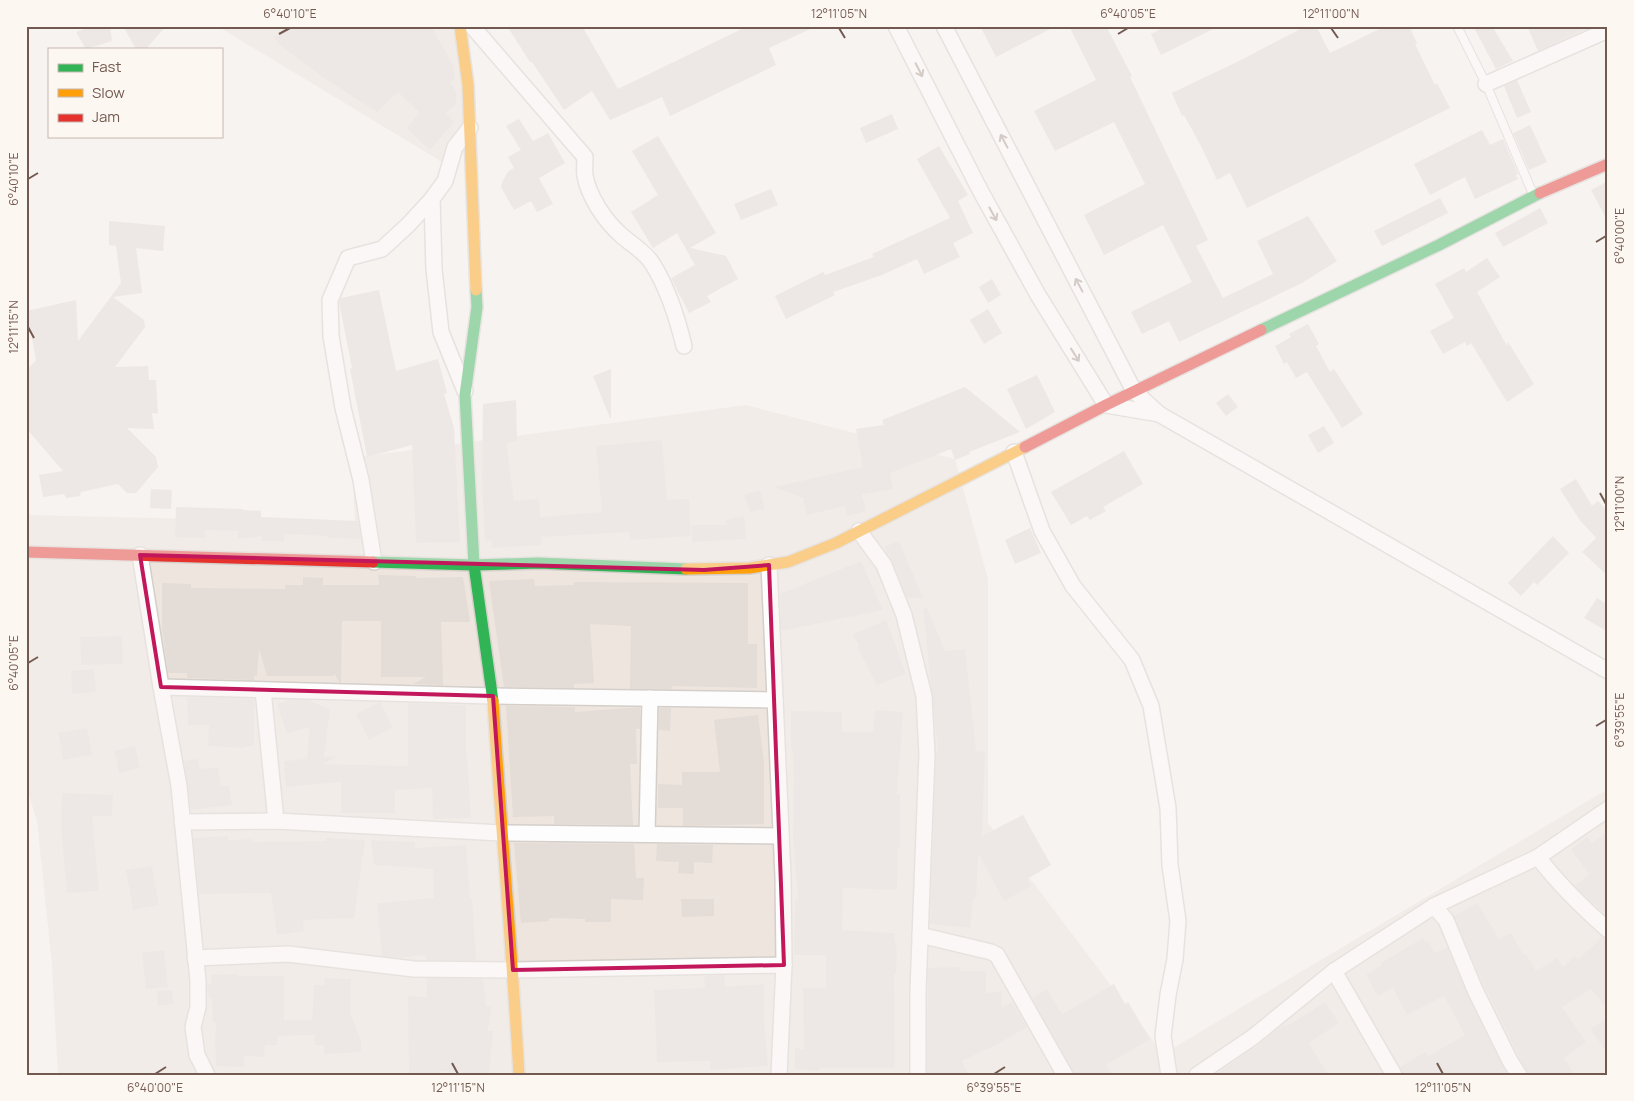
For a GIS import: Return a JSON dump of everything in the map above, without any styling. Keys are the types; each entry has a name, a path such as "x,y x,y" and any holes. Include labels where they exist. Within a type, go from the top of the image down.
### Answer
{"street":[{"path":"460,26 468,84 477,307 466,392 474,564 493,696 519,1075"},
{"path":"472,26 585,157 584,176 594,199 608,221 620,235 641,250 652,263 668,294 684,346"},
{"path":"896,26 981,192 1038,295 1106,405 1159,414"},
{"path":"944,26 1134,391 1159,414 1608,671"},
{"path":"1486,84 1608,30"},
{"path":"374,562 361,480 343,408 330,336 330,300 348,258 382,249 432,199 445,181 455,147 470,128"},
{"path":"26,552 374,562 538,563 704,570 748,568 788,562 836,543 1134,391 1440,245 1534,195 1608,164"},
{"path":"432,199 434,269 441,332 466,392"},
{"path":"1016,451 1042,531 1073,586 1132,660 1151,706 1168,808 1170,865 1178,921 1175,959 1163,1036 1169,1075"},
{"path":"859,531 884,565 904,615 924,696 927,754 920,936 918,1075"},
{"path":"140,555 179,786 198,981 198,1007 193,1027 197,1054 207,1075"},
{"path":"769,565 781,836 784,966 779,1075"},
{"path":"161,688 493,696 775,700"},
{"path":"263,690 276,821"},
{"path":"647,834 650,698"},
{"path":"1197,1075 1254,1037 1334,972 1434,906 1538,857 1608,810"},
{"path":"182,822 276,821 501,832 781,836"},
{"path":"1538,857 1551,876 1608,930"},
{"path":"1434,906 1446,920 1475,990 1519,1075"},
{"path":"920,936 997,955 1065,1075"},
{"path":"195,958 288,954 414,969 513,970 784,966"},
{"path":"1334,972 1394,1075"}],"lane":[{"path":"1457,26 1486,84 1534,195"}],"highlighted area":[{"path":"140,555 704,570 769,565 784,965 513,970 493,696 161,687"}],"shaded area":[{"path":"217,26 457,26 467,125 452,168"},
{"path":"746,405 955,459 988,579 988,823 1163,1054 1608,789 1608,1075 58,1075 52,965 37,821 26,786 26,515 245,520 355,526 352,458"}],"building":[{"path":"93,26 110,26 112,41 85,48 76,32"},
{"path":"123,26 166,26 147,48 135,48"},
{"path":"289,26 431,26 452,63 455,79 450,82 456,92 456,104 446,113 454,122 430,150 406,128 420,113 398,92 377,112 327,80 280,45 274,37"},
{"path":"507,26 582,26 618,89 748,26 817,26 769,48 776,65 670,116 662,97 610,120 592,91 564,110"},
{"path":"980,26 1056,26 996,57"},
{"path":"1069,26 1106,26 1132,76 1130,77 1208,240 1196,246 1223,298 1273,274 1257,241 1308,216 1337,261 1302,283 1179,342 1169,321 1142,334 1131,312 1192,282 1163,225 1104,255 1084,215 1145,184 1114,122 1055,151 1034,111 1096,80"},
{"path":"1166,26 1219,26 1161,55 1151,34"},
{"path":"1306,26 1316,26 1330,53 1386,26 1409,26 1417,43 1415,44 1435,85 1437,83 1450,108 1247,208 1230,173 1217,180 1184,115 1182,116 1172,93"},
{"path":"1473,26 1492,26 1513,61 1496,69"},
{"path":"1527,26 1593,26 1538,51"},
{"path":"1517,80 1531,112 1517,118 1504,86"},
{"path":"892,114 898,129 866,143 860,128"},
{"path":"519,119 533,141 548,133 565,163 539,178 553,204 537,212 531,201 514,210 501,187 509,171 514,168 508,157 521,150 506,126"},
{"path":"1530,125 1547,162 1529,170 1513,133"},
{"path":"1482,130 1490,145 1503,139 1518,174 1516,175 1518,179 1475,199 1465,177 1430,195 1414,164"},
{"path":"658,136 716,233 690,248 726,256 738,279 707,296 711,302 689,313 671,278 695,265 677,233 653,248 631,212 658,195 632,151"},
{"path":"939,146 968,195 958,201 973,233 953,243 960,257 924,274 917,259 882,275 833,292 835,295 786,319 775,296 823,272 825,275 874,257 872,254 950,218 917,159"},
{"path":"1608,181 1608,222 1591,190"},
{"path":"771,189 778,205 741,220 734,204"},
{"path":"1440,198 1448,213 1382,246 1374,231"},
{"path":"1540,208 1548,223 1503,247 1495,233"},
{"path":"109,221 165,226 163,251 136,248 142,293 113,297 144,320 145,327 115,367 148,366 149,380 156,380 158,414 152,413 154,429 127,428 156,457 158,467 136,493 127,493 118,484 81,492 80,496 66,498 64,494 43,497 39,475 63,471 26,428 26,371 36,360 31,333 26,333 26,311 76,300 78,341 121,283 116,246 109,245"},
{"path":"1487,258 1500,277 1477,292 1507,346 1508,342 1534,384 1507,402 1471,343 1467,346 1465,342 1443,354 1430,331 1454,318 1435,284 1464,268 1466,272"},
{"path":"992,279 1001,295 988,303 979,287"},
{"path":"379,290 396,371 438,359 447,393 444,394 454,428 460,542 416,543 412,445 367,457 339,302 341,298"},
{"path":"988,309 1002,333 984,344 970,320"},
{"path":"1308,324 1319,344 1316,346 1330,372 1334,369 1363,414 1342,428 1307,372 1296,378 1287,362 1284,364 1275,346 1291,337 1289,334"},
{"path":"611,369 611,418 610,418 593,376"},
{"path":"1037,375 1055,412 1026,429 1007,389"},
{"path":"965,387 1020,432 969,452 970,454 955,460 951,449 890,473 893,489 862,494 866,511 847,516 845,506 807,515 803,498 774,487 863,467 856,429 884,425 882,420"},
{"path":"1228,394 1238,407 1226,416 1216,403"},
{"path":"516,400 517,441 506,443 514,501 539,499 540,517 602,512 596,446 662,440 667,500 689,499 691,536 630,540 629,532 541,537 542,545 492,548 491,540 485,541 482,479 483,404"},
{"path":"1324,426 1334,443 1318,453 1308,435"},
{"path":"1124,451 1143,484 1103,507 1106,511 1090,520 1087,516 1071,525 1051,492"},
{"path":"1576,479 1592,506 1598,501 1608,512 1608,576 1582,552 1596,538 1579,519 1560,489"},
{"path":"151,489 172,490 171,509 150,508"},
{"path":"760,490 765,509 750,512 744,495"},
{"path":"176,507 261,511 261,517 358,521 361,539 285,534 284,541 262,541 262,536 238,538 238,531 205,530 205,538 175,537"},
{"path":"744,516 747,539 692,542 692,525 726,525 725,520"},
{"path":"1030,528 1041,553 1015,564 1005,540"},
{"path":"1553,536 1569,553 1537,585 1534,582 1521,596 1508,583"},
{"path":"899,541 923,598 907,598 893,562 884,547"},
{"path":"861,561 883,610 781,631 780,594"},
{"path":"378,575 416,576 416,578 463,577 470,622 441,622 443,685 413,684 426,677 381,677 381,621 342,621 341,683 334,673 334,676 267,676 259,649 257,676 254,676 254,680 187,678 187,673 168,673 162,632 162,583 191,584 191,588 285,589 285,585 303,585 303,577 323,578 323,585 379,585"},
{"path":"534,579 535,586 574,585 574,582 748,583 748,644 757,644 757,688 672,686 671,689 630,689 631,626 590,624 594,683 574,684 574,688 504,687 489,581"},
{"path":"1597,598 1608,605 1608,632 1584,618"},
{"path":"927,608 945,651 965,649 976,751 985,752 982,836 1023,815 1051,865 1027,879 1031,886 1004,901 978,853 976,899 973,899 970,928 930,924 936,751 938,751 923,609"},
{"path":"886,620 906,674 877,685 857,647 859,646 853,634"},
{"path":"122,636 123,664 81,665 80,637"},
{"path":"94,669 96,692 72,694 71,671"},
{"path":"187,697 254,699 254,745 243,748 208,746 209,725 188,725"},
{"path":"289,700 309,700 330,710 324,757 338,756 323,764 408,766 408,703 466,705 466,754 471,818 433,819 432,788 395,790 395,813 341,813 341,782 286,787 284,761 307,759 310,727 287,734 277,704"},
{"path":"380,702 393,727 369,740 356,714"},
{"path":"506,706 575,707 575,712 640,707 640,729 636,729 637,764 630,764 633,825 554,824 554,816 513,817"},
{"path":"659,708 671,708 670,731 659,730"},
{"path":"875,710 903,712 897,794 900,794 900,847 898,847 897,890 843,888 842,930 894,933 897,952 896,974 894,974 895,1068 819,1068 819,1071 795,1069 795,1048 804,1050 803,988 826,988 826,955 794,955 795,900 798,900 793,837 794,779 793,750 791,750 791,711 842,712 842,732 873,732"},
{"path":"758,715 764,763 764,824 683,826 683,808 658,808 658,784 682,785 682,772 720,772 714,720"},
{"path":"87,728 92,755 63,760 58,733"},
{"path":"135,746 140,768 119,773 114,751"},
{"path":"198,759 200,769 218,767 221,786 229,786 232,805 191,810 184,761"},
{"path":"62,793 113,795 112,816 92,816 99,891 67,893 61,827"},
{"path":"1608,831 1608,917 1575,886 1589,874 1571,849 1587,837 1592,843"},
{"path":"228,836 228,840 252,839 252,842 326,841 326,838 365,840 354,918 303,920 304,931 277,935 271,893 199,894 193,838"},
{"path":"371,840 415,842 415,848 466,845 476,960 426,960 426,955 397,958 382,956 377,903 434,898 433,869 374,865"},
{"path":"514,843 634,844 636,878 644,878 643,900 611,899 611,922 585,922 585,919 549,918 549,921 521,923"},
{"path":"657,844 713,845 712,863 694,862 694,874 678,873 679,862 656,861"},
{"path":"152,866 159,905 133,910 126,870"},
{"path":"681,899 714,899 714,916 682,917"},
{"path":"1477,903 1499,939 1511,933 1523,954 1525,953 1536,971 1557,958 1563,967 1575,956 1578,960 1602,937 1608,939 1608,1009 1591,989 1562,1007 1586,1042 1564,1058 1575,1075 1528,1075 1484,986 1454,916"},
{"path":"1423,938 1426,943 1428,941 1435,953 1447,947 1467,994 1508,1075 1403,1075 1400,1067 1425,1052 1428,1056 1465,1035 1444,996 1407,1015 1393,988 1378,996 1366,975 1382,965 1381,963"},
{"path":"164,950 168,987 146,989 142,953"},
{"path":"960,967 960,971 986,971 986,993 1002,991 1001,1008 1012,1002 1027,1027 996,1045 962,1061 969,1075 927,1075 928,968"},
{"path":"237,974 237,976 284,976 284,1020 312,1020 314,985 324,985 325,978 351,979 350,1012 361,1041 361,1052 324,1054 324,1045 315,1045 315,1035 277,1036 277,1045 265,1045 264,1057 244,1056 244,1067 216,1066 216,1023 213,1023 212,998 209,999 207,984 212,983 211,975"},
{"path":"724,975 725,987 764,984 764,1019 768,1066 710,1070 710,1061 657,1062 654,990 705,988 704,976"},
{"path":"427,978 483,979 486,1006 492,1006 488,1031 493,1031 489,1075 440,1071 440,1073 409,1073 408,996 427,997"},
{"path":"1114,984 1125,1004 1128,1002 1150,1039 1106,1065 1112,1075 1074,1075 1032,998 1047,989 1062,1014"},
{"path":"172,990 174,1004 158,1006 157,991"},
{"path":"1325,1002 1339,1023 1309,1043 1328,1075 1214,1075 1275,1031 1286,1024 1287,1026"},
{"path":"1608,1017 1608,1054 1590,1029"}],"traffic: fast":[{"path":"1261,330 1439,245 1540,193"},
{"path":"476,290 477,307 465,395 474,565 493,701"},
{"path":"373,562 474,565 538,563 686,569"}],"traffic: slow":[{"path":"460,26 468,85 476,290"},
{"path":"686,569 749,568 788,562 836,543 1025,447"},
{"path":"493,701 519,1075"}],"traffic: jam":[{"path":"1540,193 1608,164"},
{"path":"1025,447 1106,405 1261,330"},
{"path":"26,552 373,562"}]}
